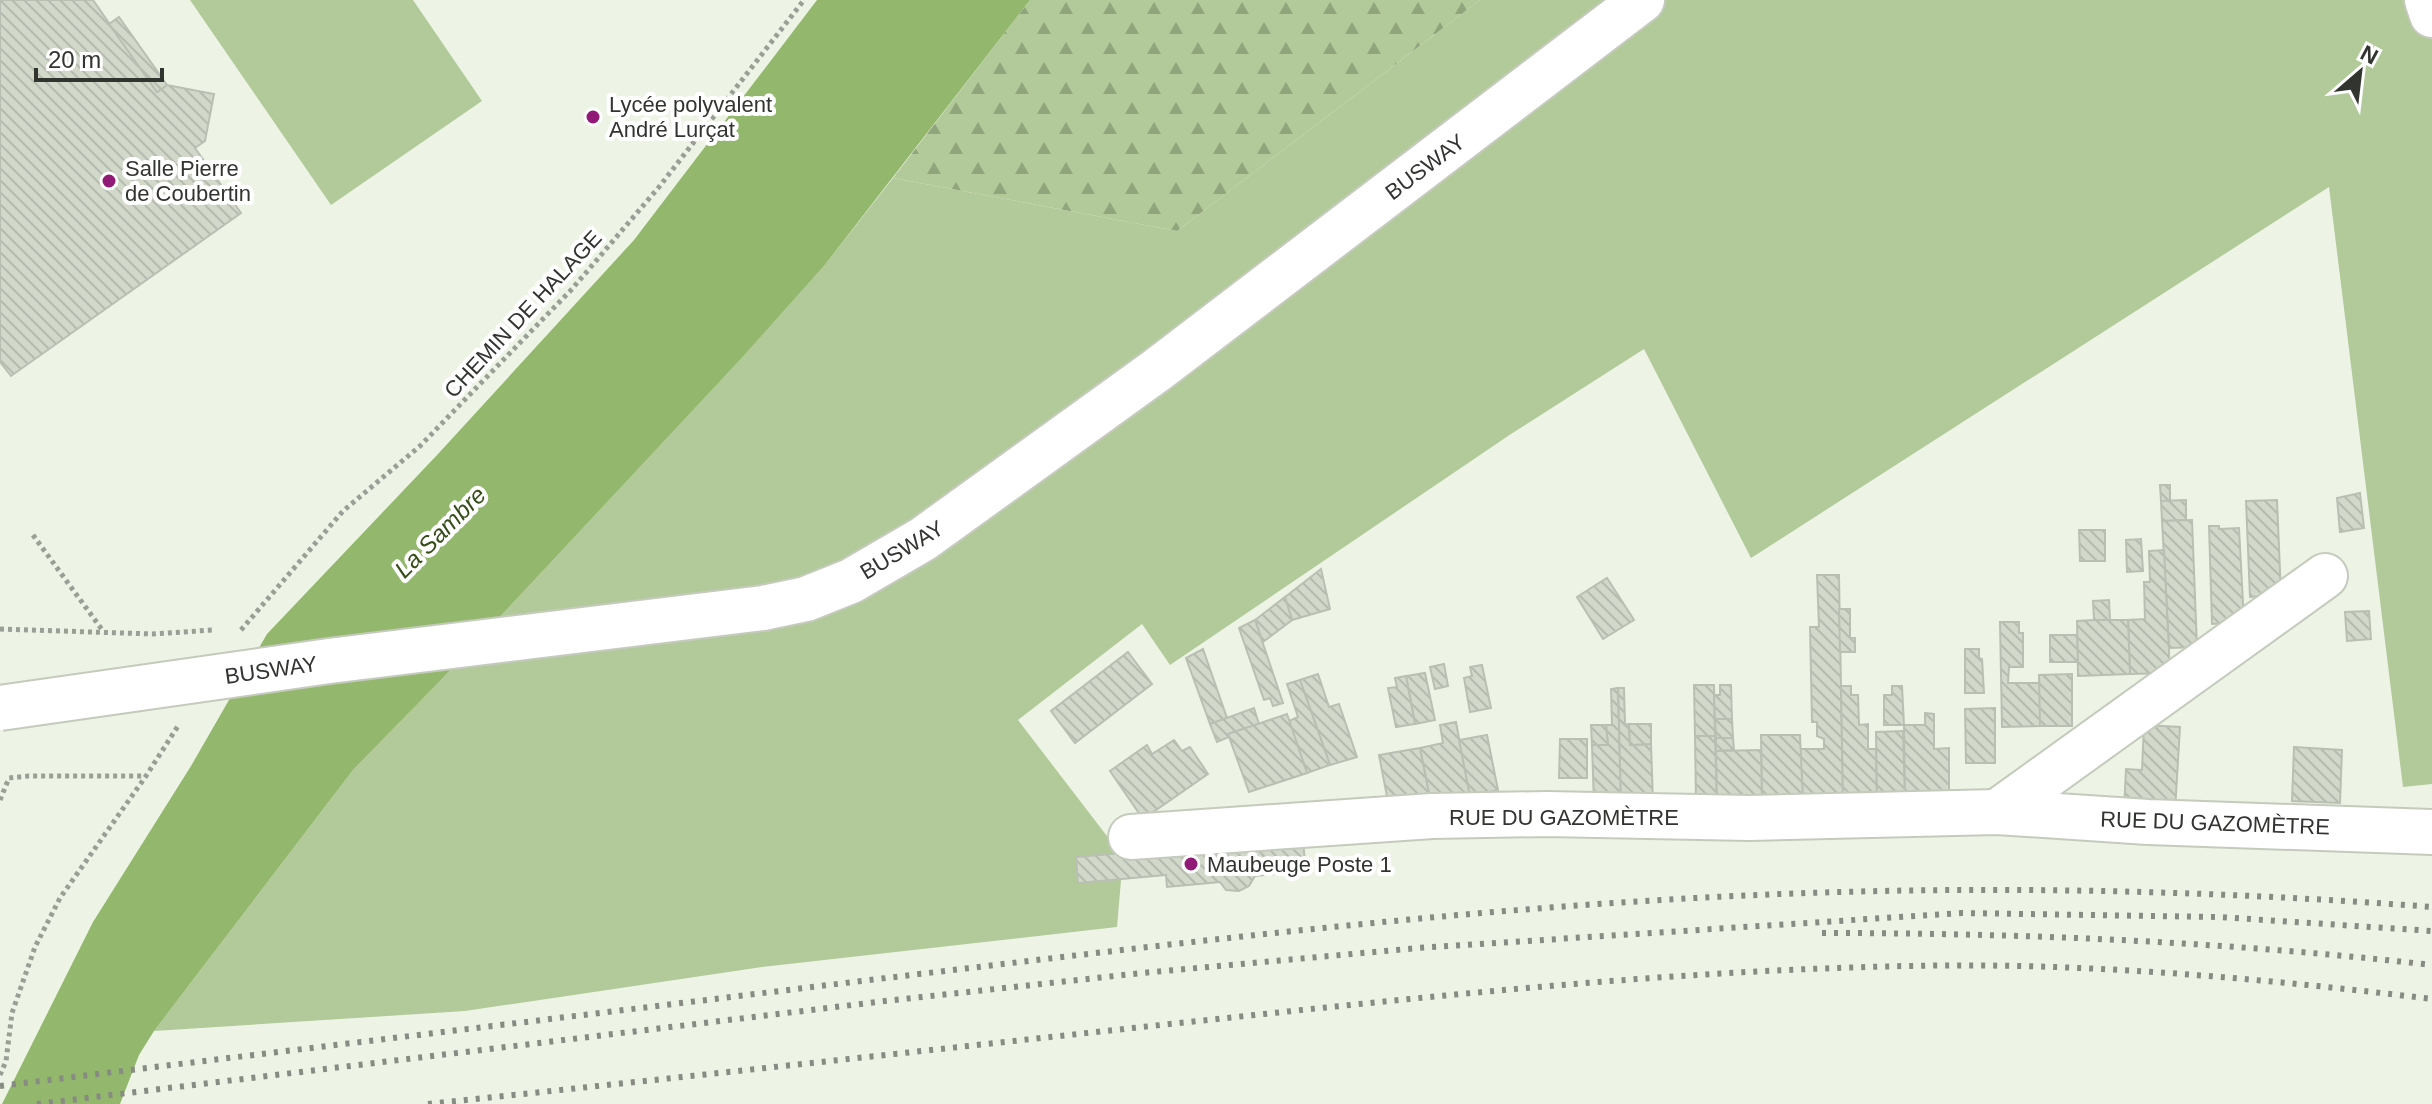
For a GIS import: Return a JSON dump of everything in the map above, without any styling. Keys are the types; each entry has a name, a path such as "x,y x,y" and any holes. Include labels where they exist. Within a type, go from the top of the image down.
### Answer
{"street":[{"name":"BUSWAY","path":"0,708 329,661 763,608 806,599 851,581 936,530 1170,360 1642,0"},
{"path":"2427,0 2432,15"},
{"path":"1997,812 2325,576"},
{"name":"RUE DU GAZOMÈTRE","path":"1131,837 1432,816 1546,814 1750,818 1997,812 2148,822 2432,832"}],"path":[{"name":"CHEMIN DE HALAGE","path":"103,631 152,634 242,628 343,511 420,446 572,289 659,187 804,0"},
{"path":"33,535 103,631"},
{"path":"0,629 103,631"},
{"path":"0,800 9,778 146,776 60,898 35,947 12,1013 6,1061 0,1075"}],"green space":[{"path":"190,0 413,0 482,101 331,205"},
{"path":"1030,0 1480,0 1177,231 893,178"},
{"path":"1480,0 2432,0 2432,784 2403,787 2329,187 1751,558 1644,349 1511,434 1170,665 1142,624 1018,720 1123,857 1117,927 762,967 465,1011 154,1031 353,770 740,360 824,266 893,178 1177,231"}],"water":[{"name":"La Sambre","path":"817,0 1030,0 824,266 740,360 353,770 154,1031 139,1055 120,1104 2,1104 93,922 191,766 267,634 438,454 634,240"}],"building":[{"name":"Salle Pierre de Coubertin","path":"0,0 93,0 157,92 167,85 214,94 205,141 195,148 241,213 11,376 0,362"},
{"path":"119,17 167,85 157,92 109,24"},
{"path":"2160,485 2170,485 2170,501 2161,501"},
{"path":"2360,493 2364,528 2340,532 2337,498"},
{"path":"2186,500 2186,520 2162,521 2161,501"},
{"path":"2277,500 2281,595 2250,597 2246,501"},
{"path":"2192,520 2197,647 2169,648 2162,521"},
{"path":"2209,526 2239,528 2244,622 2212,624"},
{"path":"2079,530 2105,530 2105,561 2080,561"},
{"path":"2141,539 2143,571 2127,572 2126,540"},
{"path":"2164,550 2170,673 2130,674 2128,620 2145,619 2144,582 2150,582 2149,551"},
{"path":"1321,569 1330,609 1292,620 1285,597"},
{"path":"1817,575 1839,575 1843,801 1803,801 1800,749 1824,749 1824,739 1817,736 1817,722 1812,722 1810,627 1819,627"},
{"path":"1607,578 1634,620 1603,639 1577,597"},
{"path":"1285,597 1292,620 1263,642 1255,620"},
{"path":"2109,600 2110,620 2094,620 2093,601"},
{"path":"1839,609 1850,609 1850,638 1855,638 1855,652 1840,652"},
{"path":"2369,611 2371,639 2347,641 2345,612"},
{"path":"1255,620 1283,703 1273,706 1270,698 1264,700 1239,628"},
{"path":"2128,620 2130,674 2078,676 2077,621"},
{"path":"2000,622 2019,622 2019,633 2023,633 2023,667 2009,667 2008,683 2040,683 2040,726 2002,727"},
{"path":"2050,635 2077,635 2078,662 2050,662"},
{"path":"1203,649 1227,718 1210,724 1186,658"},
{"path":"1965,649 1979,649 1984,693 1965,693"},
{"path":"1128,652 1152,684 1075,743 1051,711"},
{"path":"1444,664 1448,686 1435,689 1430,667"},
{"path":"1482,665 1491,708 1470,712 1464,678 1472,676 1470,667"},
{"path":"1425,673 1435,720 1415,724 1406,676"},
{"path":"1318,674 1329,707 1339,704 1357,757 1330,765 1300,680"},
{"path":"2072,674 2072,726 2040,726 2039,675"},
{"path":"1406,676 1415,724 1396,727 1388,688 1397,687 1395,678"},
{"path":"1300,680 1330,765 1307,773 1289,721 1298,717 1287,684"},
{"path":"1694,685 1714,685 1715,736 1695,736"},
{"path":"1720,685 1731,685 1732,719 1715,719 1714,695 1720,695"},
{"path":"1841,686 1851,686 1851,695 1858,695 1859,725 1868,724 1868,749 1876,749 1877,800 1843,801"},
{"path":"1892,686 1902,686 1904,725 1884,725 1884,695 1892,695"},
{"path":"1618,688 1621,803 1594,804 1592,745 1608,745 1606,725 1612,725 1611,689"},
{"path":"1618,688 1624,688 1625,725 1629,724 1630,745 1651,744 1653,802 1621,803"},
{"path":"1254,708 1259,724 1228,734 1229,737 1217,742 1210,724"},
{"path":"1995,708 1995,763 1966,763 1965,709"},
{"path":"1925,713 1934,714 1934,749 1949,748 1949,798 1905,800 1904,725 1925,725"},
{"path":"1287,714 1307,773 1249,792 1228,734"},
{"path":"1715,719 1732,719 1733,738 1716,738"},
{"path":"1456,722 1470,796 1431,804 1420,748 1443,743 1440,725"},
{"path":"1629,724 1651,724 1651,744 1630,745"},
{"path":"1591,725 1606,725 1608,745 1592,745"},
{"path":"2144,725 2180,727 2175,811 2124,809 2126,769 2142,770"},
{"path":"1903,731 1905,800 1877,800 1876,732"},
{"path":"1487,735 1498,790 1470,796 1459,740"},
{"path":"1761,735 1800,735 1803,801 1762,802"},
{"path":"1695,736 1715,736 1717,803 1696,804"},
{"path":"1716,738 1733,738 1734,750 1716,751"},
{"path":"1560,739 1587,739 1587,778 1559,778"},
{"path":"1174,740 1182,751 1190,747 1208,774 1143,819 1110,771 1147,745 1152,754"},
{"path":"2294,747 2342,750 2340,803 2292,801"},
{"path":"1420,748 1431,804 1390,812 1379,755"},
{"path":"1761,750 1762,802 1717,803 1716,751"},
{"name":"Maubeuge Poste 1","path":"1303,842 1306,871 1255,876 1249,886 1239,891 1226,890 1220,882 1167,887 1166,875 1078,883 1076,857"}],"railway":[{"path":"0,1086 1079,955 1531,909 1757,895 1926,890 2179,893 2432,907"},
{"path":"37,1104 885,1001 1142,973 1418,948 1962,913 2219,917 2432,931"},
{"path":"1822,933 2127,940 2280,950 2432,965"},
{"path":"428,1104 1333,1007 1524,988 1715,974 1973,965 2104,969 2302,984 2432,999"}],"place":[{"name":"Lycée polyvalent André Lurçat","path":"593,117"},
{"name":"Salle Pierre de Coubertin","path":"109,181"},
{"name":"Maubeuge Poste 1","path":"1191,864"}]}
